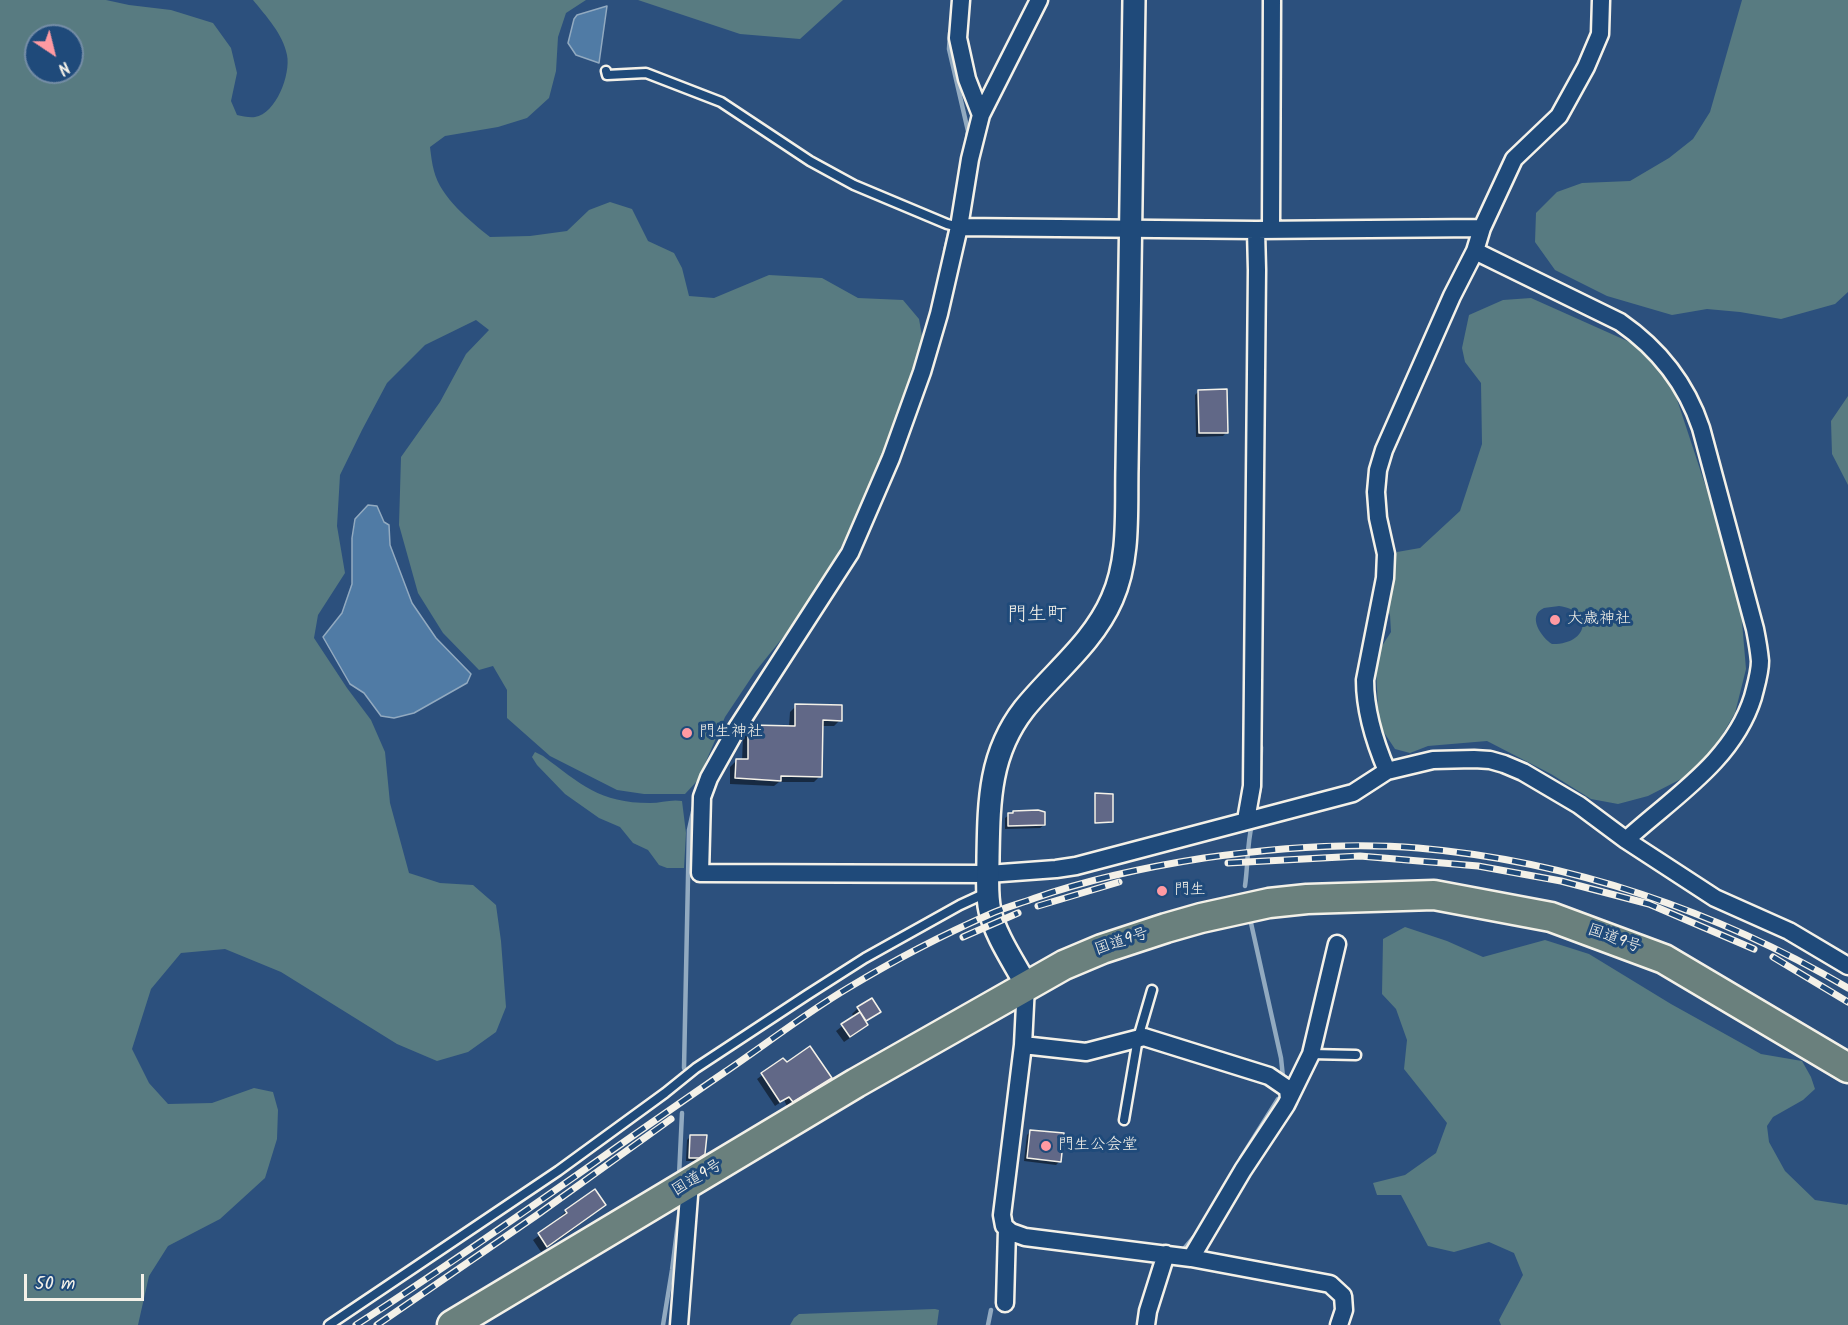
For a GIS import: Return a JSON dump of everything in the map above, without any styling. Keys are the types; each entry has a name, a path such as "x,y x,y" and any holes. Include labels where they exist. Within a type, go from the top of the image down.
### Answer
{"highway":[{"name":"国道9号","path":"453,1325 856,1083 1064,965 1102,950 1192,921 1269,903 1307,899 1434,895 1551,917 1664,959 1848,1068"}],"street":[{"path":"961,0 958,38 967,79 981,115"},
{"path":"1039,0 981,115 954,226 939,314 922,372 891,458 850,553 737,728 709,778 702,797 700,873 988,883 1076,866 1353,793 1387,771 1433,760 1490,760 1523,772 1579,805 1626,840 1715,898 1789,931 1848,966"},
{"path":"1134,0 1127,479 1122,564 1113,598 1098,624 1012,726 997,761 989,803 989,905 994,922 1026,985 1023,1045 1002,1215 1003,1223 1007,1229 1025,1237 1178,1256 1330,1284 1343,1296 1344,1310 1339,1325"},
{"path":"1253,818 1257,270 1263,229 1272,0"},
{"path":"1387,771 1371,723 1365,691 1386,554 1378,518 1376,492 1378,470 1405,399 1475,251 1482,228 1514,159 1559,116 1586,67 1600,34 1601,0"},
{"path":"954,226 1263,229 1482,228"},
{"path":"1475,251 1620,322 1637,333 1676,375 1694,408 1701,428 1752,618 1758,648 1759,676 1746,717 1736,735 1717,760 1626,840"},
{"path":"1146,1325 1148,1311 1178,1256 1227,1195 1289,1099 1311,1054 1337,944"},
{"path":"1023,1045 1086,1052 1144,1037 1269,1076 1288,1089 1289,1099"},
{"path":"679,1325 690,1183"},
{"path":"1005,1303 1007,1229"}],"lane":[{"path":"606,71 607,75 646,73 721,102 810,161 854,185 954,226"},
{"path":"329,1325 558,1171 696,1068 875,953 960,905 988,883"},
{"path":"1124,1120 1124,1109 1138,1038 1152,990"},
{"path":"1311,1054 1356,1055"}],"green space":[{"path":"0,0 106,0 171,10 213,23 231,48 237,73 231,101 237,115 255,117 263,114 275,101 284,82 288,63 285,47 278,33 253,0 586,0 566,13 558,37 556,71 549,98 527,118 498,127 445,136 430,147 438,181 457,208 490,237 530,236 567,231 589,210 610,202 632,209 648,241 674,253 682,268 689,296 714,298 769,275 822,278 858,298 903,300 919,319 922,336 917,370 872,484 834,561 788,631 755,672 725,717 698,780 685,794 644,794 617,790 550,756 507,718 507,690 493,666 479,670 443,633 418,593 399,525 401,457 440,402 466,354 489,330 476,320 425,345 387,383 340,475 337,526 345,573 318,615 314,638 371,720 385,752 390,803 409,873 440,883 473,885 496,905 506,1007 496,1032 468,1052 437,1061 397,1044 281,972 225,949 181,953 151,989 132,1049 149,1083 168,1104 212,1103 254,1088 273,1092 278,1110 277,1139 265,1178 220,1219 168,1246 149,1276 138,1325 0,1325"},
{"path":"638,0 843,0 800,39 740,34"},
{"path":"1742,0 1848,0 1848,292 1835,304 1781,319 1707,309 1672,315 1607,296 1555,270 1535,242 1536,213 1557,192 1582,183 1630,181 1669,158 1693,139 1710,112"},
{"path":"1531,298 1634,344 1667,369 1721,533 1741,610 1746,669 1735,713 1714,749 1685,777 1648,796 1618,804 1591,799 1551,774 1487,741 1428,746 1410,753 1395,749 1379,725 1376,671 1380,649 1391,632 1390,615 1384,604 1388,568 1397,552 1420,548 1460,511 1482,444 1481,383 1465,362 1462,348 1469,315 1503,300","holes":["1559,606 1571,609 1582,620 1580,634 1564,643 1552,644 1540,632 1536,616 1544,608"]},
{"path":"1848,396 1848,485 1832,454 1831,421"},
{"path":"535,752 580,783 604,796 632,802 682,801 686,833 684,868 667,868 659,865 648,850 633,843 620,827 599,818 565,794 537,765 532,757"},
{"path":"1405,927 1447,941 1483,957 1545,940 1589,954 1671,1004 1761,1054 1802,1061 1815,1089 1803,1100 1773,1117 1767,1126 1769,1142 1785,1171 1815,1200 1847,1205 1848,1203 1848,1325 1501,1325 1499,1320 1523,1275 1514,1253 1489,1242 1454,1252 1428,1246 1401,1195 1377,1195 1373,1183 1405,1175 1436,1153 1447,1123 1404,1069 1407,1040 1396,1009 1382,994 1383,939"},
{"path":"939,1310 937,1325 790,1325 799,1314"}],"water":[{"path":"607,6 599,63 576,55 568,43 574,19 577,15"},
{"path":"368,505 377,506 384,522 389,525 390,545 412,603 436,638 471,674 467,683 414,713 394,718 381,716 364,693 350,684 323,637 342,613 352,584 352,538 355,519"}],"building":[{"path":"1227,389 1228,433 1199,433 1198,390"},
{"path":"795,704 842,705 842,721 823,720 822,777 781,776 781,781 735,778 736,759 748,759 748,730 752,725 795,726"},
{"path":"1095,793 1113,794 1113,822 1095,823"},
{"path":"1038,810 1045,812 1045,825 1008,826 1008,813"},
{"path":"872,998 881,1012 866,1021 857,1007"},
{"path":"860,1012 868,1025 850,1037 841,1024"},
{"path":"810,1046 832,1078 793,1102 789,1097 780,1102 761,1073 783,1058 787,1062"},
{"name":"門生公会堂","path":"1030,1130 1064,1133 1061,1162 1027,1158"},
{"path":"690,1135 707,1135 705,1154 699,1158 689,1158"},
{"path":"595,1189 606,1205 547,1247 538,1233 567,1213 565,1210"}],"waterway":[{"path":"950,33 949,49 968,131 967,139"},
{"path":"945,251 951,224"},
{"path":"1255,813 1260,787 1261,747"},
{"path":"684,1068 689,830 694,807"},
{"path":"1245,886 1252,824"},
{"path":"1251,923 1281,1058 1283,1077"},
{"path":"1241,1158 1278,1099"},
{"path":"679,1176 682,1113"},
{"path":"663,1325 680,1207"},
{"path":"1182,1251 1194,1237"},
{"path":"988,1325 991,1310"}],"railway":[{"path":"356,1325 496,1232 801,1018 848,988 952,931 994,913 1056,891 1118,874 1204,858 1311,847 1391,846 1475,855 1531,865 1641,894 1747,935 1848,988"},
{"path":"1228,863 1360,856 1478,866 1561,881 1649,904 1754,949"},
{"path":"1038,906 1119,882"},
{"path":"963,937 1018,913"},
{"path":"1773,957 1848,1002"},
{"path":"377,1325 671,1119"}],"place":[{"name":"大歳神社","path":"1555,620"},
{"name":"門生神社","path":"687,733"},
{"name":"門生","path":"1162,891"},
{"name":"門生公会堂","path":"1046,1146"}],"district":[{"name":"門生町","path":"1037,617"}]}
